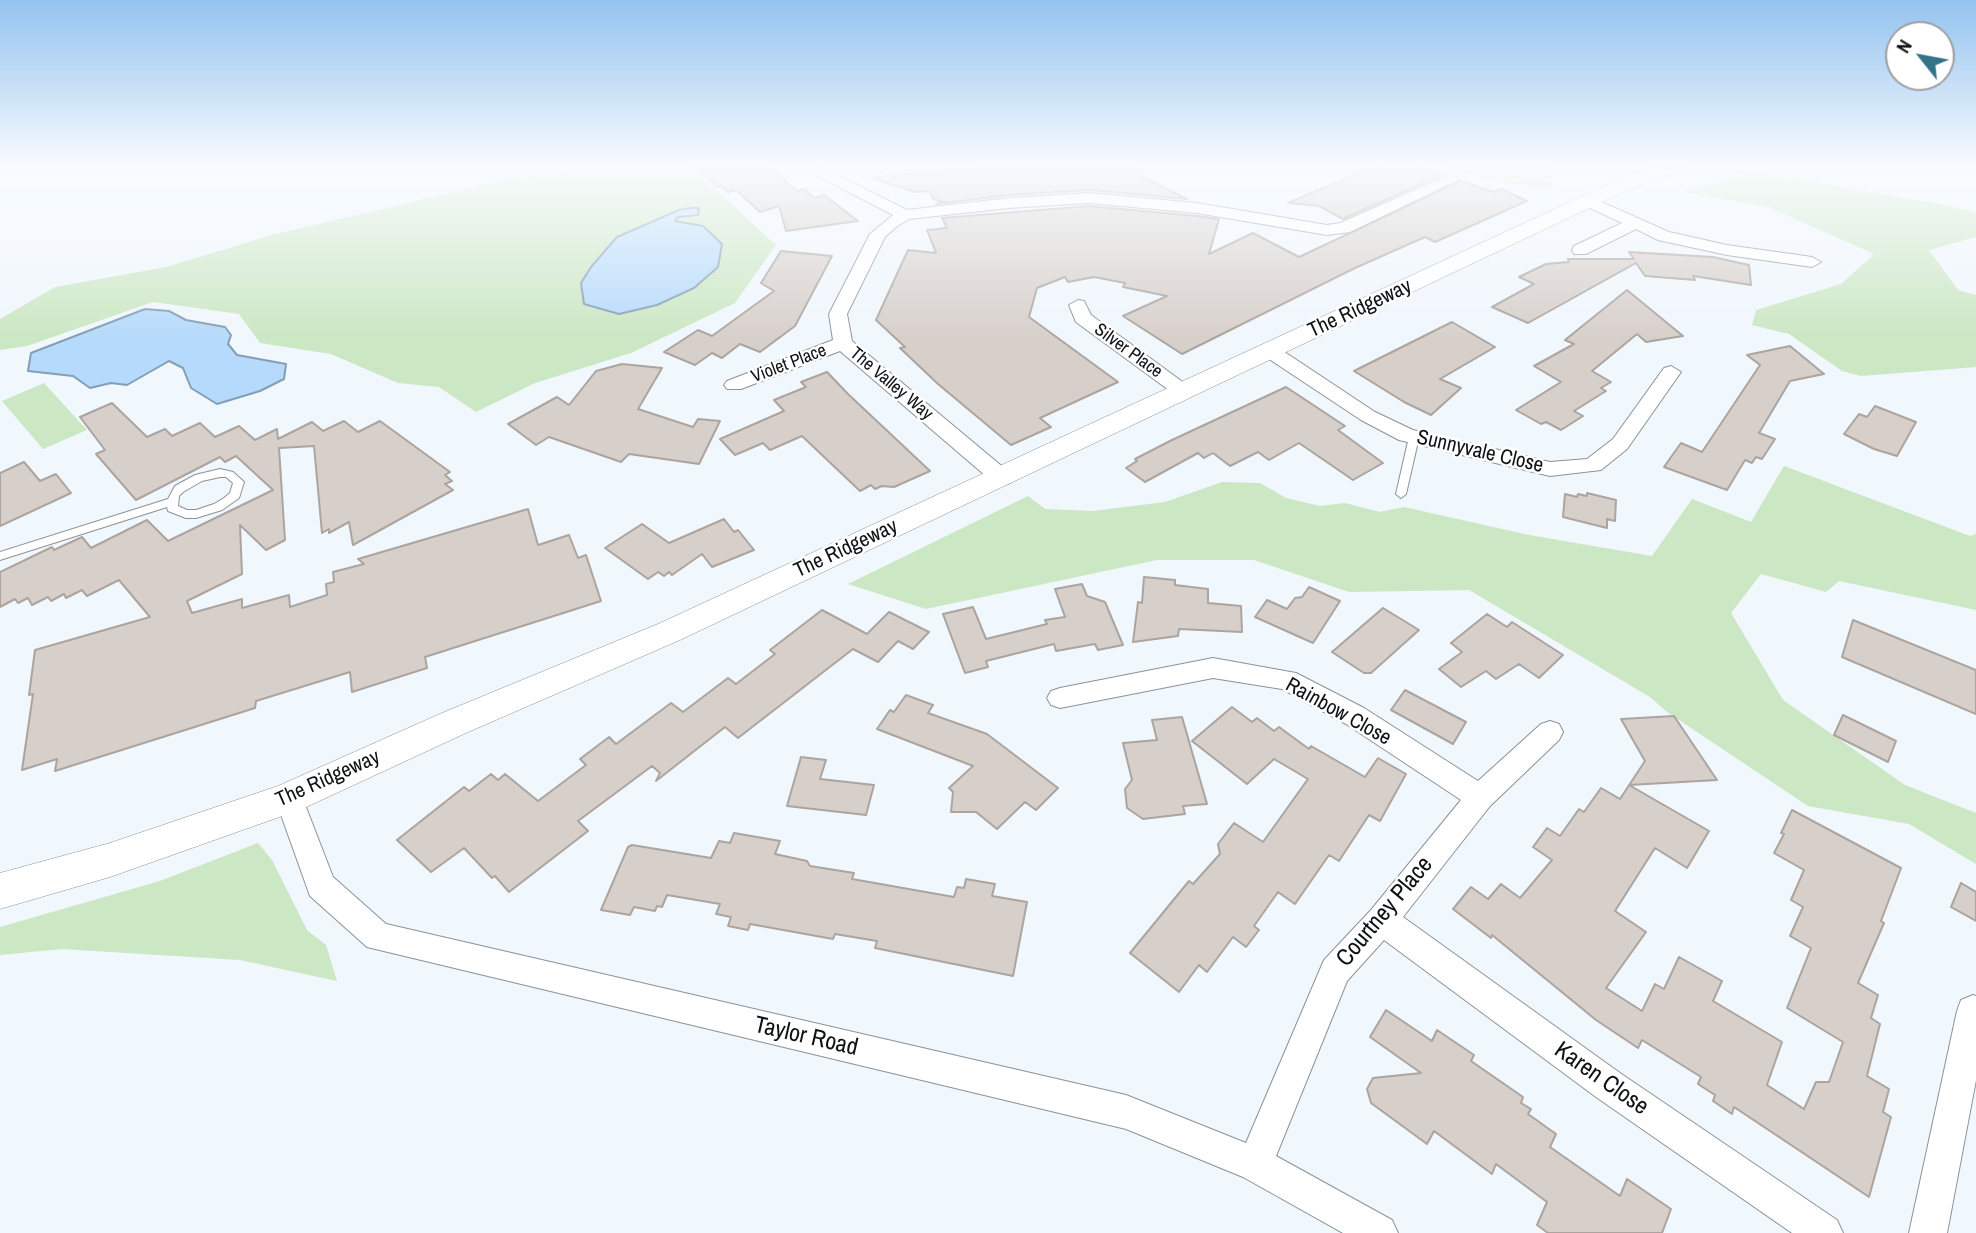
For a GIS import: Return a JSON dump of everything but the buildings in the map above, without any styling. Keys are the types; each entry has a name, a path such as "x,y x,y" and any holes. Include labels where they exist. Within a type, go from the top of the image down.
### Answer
{"street":[{"name":"The Valley Way","path":"893,224 878,234 838,314 844,344 1002,478"},
{"path":"1289,224 1327,230 1354,224"},
{"name":"The Ridgeway","path":"0,891 110,860 289,799 454,723 668,632 1002,478 1540,224"},
{"path":"1580,250 1633,224 1664,236 1699,244 1812,262"},
{"name":"Silver Place","path":"1078,304 1083,318 1184,392"},
{"name":"Violet Place","path":"734,385 844,344"},
{"name":"Sunnyvale Close","path":"1270,351 1368,416 1414,437 1550,469 1593,465 1620,444 1671,372"},
{"name":"Rainbow Close","path":"1060,698 1213,668 1287,680 1354,716 1480,797"},
{"name":"Courtney Place","path":"1255,1164 1335,971 1382,920 1480,797 1550,732"},
{"name":"Taylor Road","path":"289,799 321,886 378,937 1126,1112 1255,1164 1379,1233"},
{"name":"Karen Close","path":"1382,920 1608,1085 1824,1233"},
{"path":"1928,1233 1973,1011"}],"lane":[{"path":"1401,494 1414,437"},
{"path":"0,556 171,502 179,489 209,474 229,474 239,482 235,495 207,511 186,514 172,508 171,502"}],"green space":[{"path":"320,224 753,224 776,245 735,303 631,353 535,383 476,412 439,387 398,383 331,354 260,343 239,314 153,302 27,346 0,350 0,319 55,287 166,267"},
{"path":"1805,224 1976,224 1976,237 1929,250 1958,290 1976,295 1976,367 1861,376 1842,371 1789,334 1752,325 1756,310 1841,284 1874,254"},
{"path":"44,383 87,430 43,449 2,401"},
{"path":"1784,466 1970,536 1976,534 1976,610 1839,581 1826,592 1761,574 1731,613 1783,700 1905,785 1976,813 1976,864 1909,824 1808,806 1667,712 1650,697 1469,590 1349,592 1254,560 1157,560 926,609 848,584 1028,496 1045,509 1093,511 1165,502 1222,482 1260,483 1286,498 1320,506 1345,503 1380,512 1404,507 1529,535 1652,556 1692,499 1751,522"},
{"path":"258,843 272,860 307,930 326,945 337,981 240,960 62,949 0,955 0,927 160,881"}],"water":[{"path":"648,224 703,226 722,244 718,267 694,288 657,305 619,314 584,304 581,283 617,237"},
{"path":"145,309 169,311 186,320 225,327 231,335 228,344 237,355 286,364 284,379 260,391 217,404 191,388 183,368 169,361 127,385 111,383 90,388 73,376 28,371 31,353"}]}
